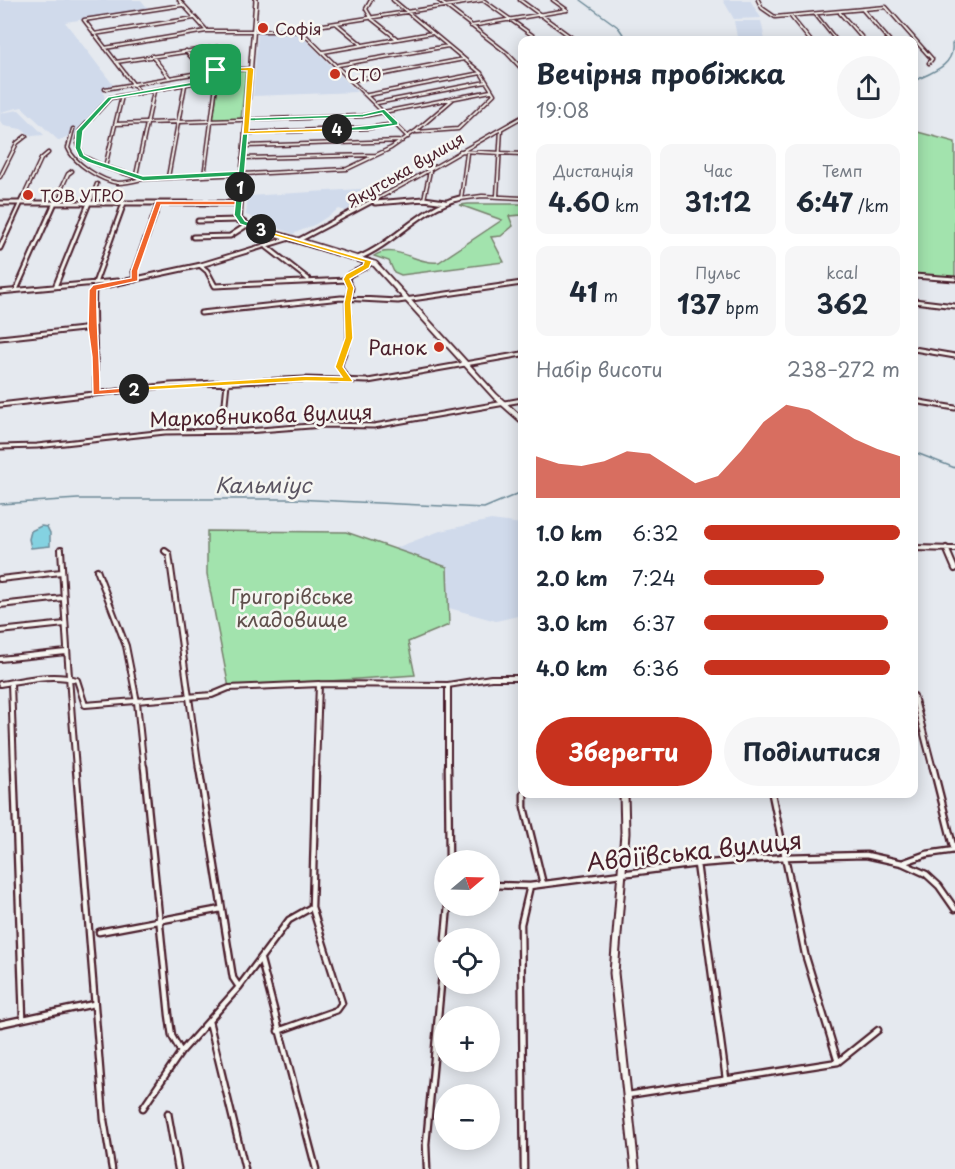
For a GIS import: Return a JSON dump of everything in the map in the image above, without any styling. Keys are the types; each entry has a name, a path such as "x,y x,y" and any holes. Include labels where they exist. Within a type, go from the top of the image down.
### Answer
{"street":[{"path":"179,0 207,31"},
{"path":"239,220 240,173 256,0"},
{"path":"371,0 366,9 372,19 396,39"},
{"path":"393,0 481,73 493,93"},
{"path":"438,0 507,53 518,65"},
{"path":"105,48 207,31 297,29 337,24 483,0 533,36"},
{"path":"520,0 570,36"},
{"path":"471,26 567,10 553,0"},
{"path":"758,0 762,8 775,17 886,7 912,36"},
{"path":"140,93 84,20 183,4"},
{"path":"862,10 885,36"},
{"path":"840,12 861,36"},
{"path":"815,15 833,36"},
{"path":"94,34 195,17"},
{"path":"791,17 807,36"},
{"path":"337,24 361,45"},
{"path":"297,29 368,95 408,137"},
{"path":"323,52 432,33"},
{"path":"918,43 932,59 929,63"},
{"path":"337,66 448,46"},
{"path":"116,62 218,47"},
{"path":"186,51 204,72"},
{"path":"152,56 170,78"},
{"path":"352,80 464,59"},
{"path":"105,89 204,72 251,69"},
{"path":"202,81 204,72"},
{"path":"368,95 481,73"},
{"path":"143,178 105,167 82,156 78,148 78,136 109,99 202,81 216,85 204,176"},
{"path":"376,103 486,82"},
{"path":"168,177 185,85"},
{"path":"135,175 154,91"},
{"path":"115,124 363,116 454,98 493,93"},
{"path":"416,132 458,129 493,93"},
{"path":"105,167 122,96"},
{"path":"73,129 68,147 70,153 92,172 112,182 132,182 143,178 342,170 378,155 416,132 454,98"},
{"name":"Якутська вулиця","path":"299,240 430,171 460,151 518,119"},
{"path":"245,133 368,128 396,124"},
{"path":"496,196 501,129"},
{"path":"0,177 17,143 26,136"},
{"path":"244,146 402,141"},
{"path":"460,151 518,154"},
{"path":"0,248 41,159 48,153"},
{"path":"461,199 468,153"},
{"path":"242,158 378,155"},
{"path":"16,290 68,174 72,171"},
{"path":"424,199 430,171"},
{"path":"56,287 97,184"},
{"path":"372,202 424,199 445,202 496,196 518,198"},
{"path":"0,202 238,203"},
{"path":"358,258 375,252 445,202"},
{"path":"95,283 124,203"},
{"path":"135,280 134,271 159,203"},
{"path":"198,221 239,220 247,225 368,261 379,268 518,416"},
{"path":"193,237 230,236 247,225"},
{"path":"96,393 96,357 92,328 94,288 201,266 290,238"},
{"path":"267,246 309,280"},
{"path":"201,266 207,271 215,286 346,279 366,266 368,261"},
{"path":"918,276 955,279"},
{"path":"346,279 351,288 349,338 339,367 349,381"},
{"path":"0,292 130,281"},
{"path":"201,313 349,298 398,301 518,284"},
{"path":"918,301 955,306"},
{"path":"0,338 92,328"},
{"path":"918,351 955,356"},
{"path":"0,405 170,385 335,378 368,381 518,355"},
{"path":"216,431 225,403 227,382"},
{"name":"Марковникова вулиця","path":"0,447 37,446 165,432 323,425 374,426 518,401"},
{"path":"918,402 955,408"},
{"path":"918,548 955,549"},
{"path":"946,548 955,569"},
{"path":"61,549 66,652 71,678 94,1004 104,1120 112,1169"},
{"path":"165,551 169,554 187,697 232,978 239,987"},
{"path":"97,570 126,646 137,702 169,1015 172,1036 181,1052"},
{"path":"0,579 61,572"},
{"path":"0,605 63,598"},
{"path":"0,631 64,624"},
{"path":"0,659 66,652"},
{"path":"0,684 71,678 77,680 85,705 212,695 229,688 319,684 448,685 491,678 518,677"},
{"path":"11,682 23,1019"},
{"path":"278,1030 341,1007 342,1003 312,907 319,684"},
{"path":"448,685 449,850"},
{"path":"918,712 954,850"},
{"path":"524,798 524,807 543,884"},
{"path":"624,798 625,833 614,973 635,1169"},
{"path":"773,798 805,954 838,1062"},
{"name":"Авдіївська вулиця","path":"902,863 954,850"},
{"name":"Авдіївська вулиця","path":"500,885 530,886 697,864 786,857 866,855 902,863 926,874 939,886 955,909"},
{"path":"697,864 726,1079"},
{"path":"524,1169 521,924 530,886"},
{"path":"143,1108 181,1052 239,987 289,920 312,907"},
{"path":"99,932 221,909"},
{"path":"261,960 316,1169"},
{"path":"428,1169 426,1144 440,994"},
{"path":"0,1024 94,1004"},
{"path":"208,1020 245,1169"},
{"path":"627,1096 838,1062 878,1030"},
{"path":"168,1113 178,1169"}],"shaded area":[{"path":"0,0 141,0 149,10 65,22 114,86 103,88 105,102 75,134 59,141 22,107 0,112"},
{"path":"723,0 750,0 761,18 734,19"},
{"path":"734,21 761,21 764,36 737,36"},
{"path":"296,30 357,92 253,96 258,31"},
{"path":"19,110 44,135 32,136 21,129 4,126 0,121 0,113"},
{"path":"375,188 379,192 346,211 339,209 316,224 293,234 246,215 248,196"},
{"path":"491,520 518,523 518,616 496,621 449,608 448,567 393,549 440,531"}],"green space":[{"path":"246,70 241,119 213,120 220,71"},
{"path":"918,132 955,142 955,277 918,274"},
{"path":"518,204 518,215 509,216 513,226 501,236 491,237 504,262 401,275 394,272 389,261 374,256 389,251 439,262 502,220 460,205"},
{"name":"Григорівське кладовище","path":"207,531 346,532 447,567 449,625 408,642 415,675 229,688 207,574"}],"water":[{"path":"41,526 47,527 50,533 50,546 31,548 29,539 31,531"}],"waterway":[{"path":"581,0 618,27 624,36"},
{"path":"918,79 946,63 950,58 952,44 955,41"},
{"name":"Кальміус","path":"918,454 955,468"},
{"name":"Кальміус","path":"0,504 78,499 294,499 484,508 518,494"}],"place":[{"name":"Софія","path":"263,28"},
{"name":"СТО","path":"335,74"},
{"name":"ТОВ УТРО","path":"28,195"},
{"name":"Ранок","path":"439,347"}],"route":[{"path":"216,70 204,72 200,83 110,98 78,136 78,148 82,156 105,167 143,178 240,173 238,203 159,203 134,271 135,280 96,287 93,290 92,328 96,357 96,393 170,385 335,378 349,381 339,367 349,338 348,303 351,288 346,279 366,266 368,261 247,225 239,220 237,215 246,119 363,116 384,111 396,124 368,128 245,133 246,119 251,69 216,70"}]}
